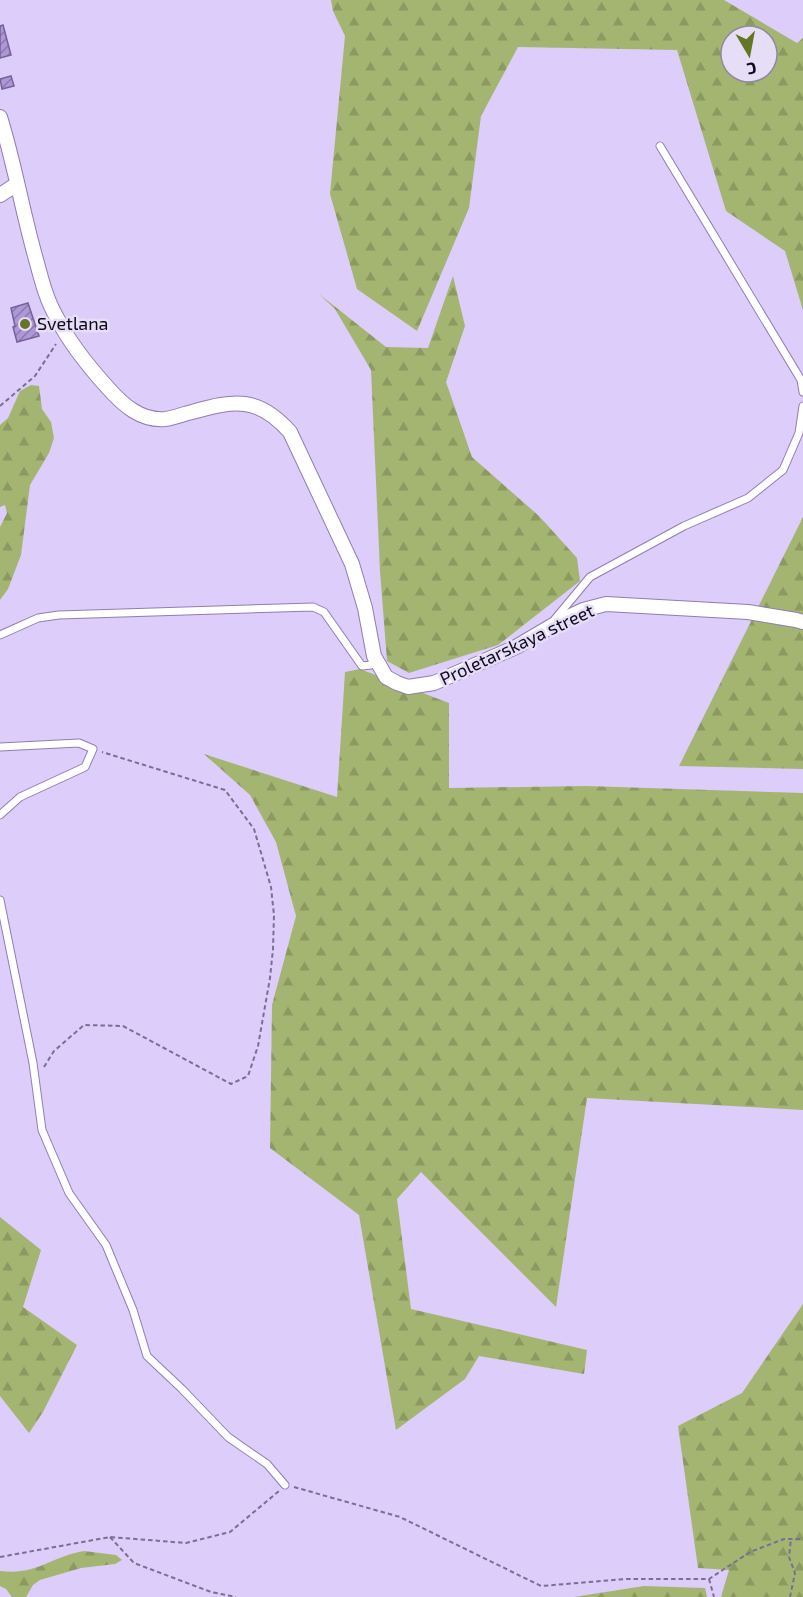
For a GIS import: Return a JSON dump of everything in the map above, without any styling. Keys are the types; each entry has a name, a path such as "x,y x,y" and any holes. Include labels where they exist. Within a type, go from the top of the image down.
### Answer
{"street":[{"name":"Proletarskaya street","path":"0,117 43,286 64,331 82,357 117,398 148,418 166,419 214,405 236,402 257,406 276,416 290,432 352,564 365,608 374,656 386,677 408,687 434,683 516,647 583,610 606,604 748,612 803,622"},
{"path":"2,197 17,184"}],"lane":[{"path":"660,146 801,380 803,392"},
{"path":"548,628 590,578 684,526 748,498 783,470 799,433 803,406"},
{"path":"0,635 38,618 59,615 313,607 324,612 362,666 371,665 374,656"},
{"path":"0,747 80,743 93,749 85,767 20,797 0,815"},
{"path":"0,900 36,1080 42,1130 69,1192 106,1245 133,1310 147,1356 228,1437 267,1464 285,1485"}],"path":[{"path":"0,406 35,375 64,331"},
{"path":"36,1080 54,1051 84,1025 123,1026 231,1084 248,1076 258,1046 264,1012 273,949 274,915 272,887 254,830 225,790 93,749"},
{"path":"0,1557 110,1537 186,1543 230,1533 285,1485 400,1517 541,1586 625,1579 709,1579 750,1552 784,1539 803,1539"},
{"path":"110,1537 134,1563 211,1592 236,1597"},
{"path":"790,1597 795,1573 789,1557 791,1539"},
{"path":"709,1579 714,1597"}],"green space":[{"path":"331,0 724,0 765,24 719,24 719,84 779,84 779,32 797,43 803,38 803,310 785,251 726,211 677,50 518,47 481,116 469,208 417,331 357,289 330,194 345,36 333,11"},
{"path":"453,276 465,326 446,382 472,457 539,516 577,558 580,581 498,645 409,673 387,661 380,571 371,370 335,309 319,294 386,347 428,348"},
{"path":"31,385 39,386 42,409 51,422 54,438 49,453 30,485 21,555 8,589 0,600 0,527 7,513 5,505 0,507 0,425 8,418 20,391"},
{"path":"803,517 803,769 679,766"},
{"path":"360,669 449,703 449,788 586,786 803,793 803,1110 587,1098 556,1307 421,1172 397,1199 411,1309 587,1350 584,1374 479,1356 465,1379 396,1430 359,1215 270,1148 272,1005 296,916 276,842 250,795 204,754 337,797 345,672"},
{"path":"0,1217 41,1250 23,1307 77,1345 43,1412 29,1433 0,1396"},
{"path":"803,1304 803,1597 721,1597 729,1570 698,1568 678,1426 742,1393"},
{"path":"84,1551 116,1555 122,1560 115,1564 81,1568 40,1580 33,1585 26,1597 12,1597 6,1589 0,1586 0,1571 24,1571"},
{"path":"644,1586 705,1588 707,1597 574,1597"}],"building":[{"path":"3,25 11,55 0,58 0,26"},
{"path":"11,76 14,86 2,89 0,79"},
{"path":"28,303 39,336 17,342 11,308"}],"place":[{"name":"Svetlana","path":"25,324"}]}
